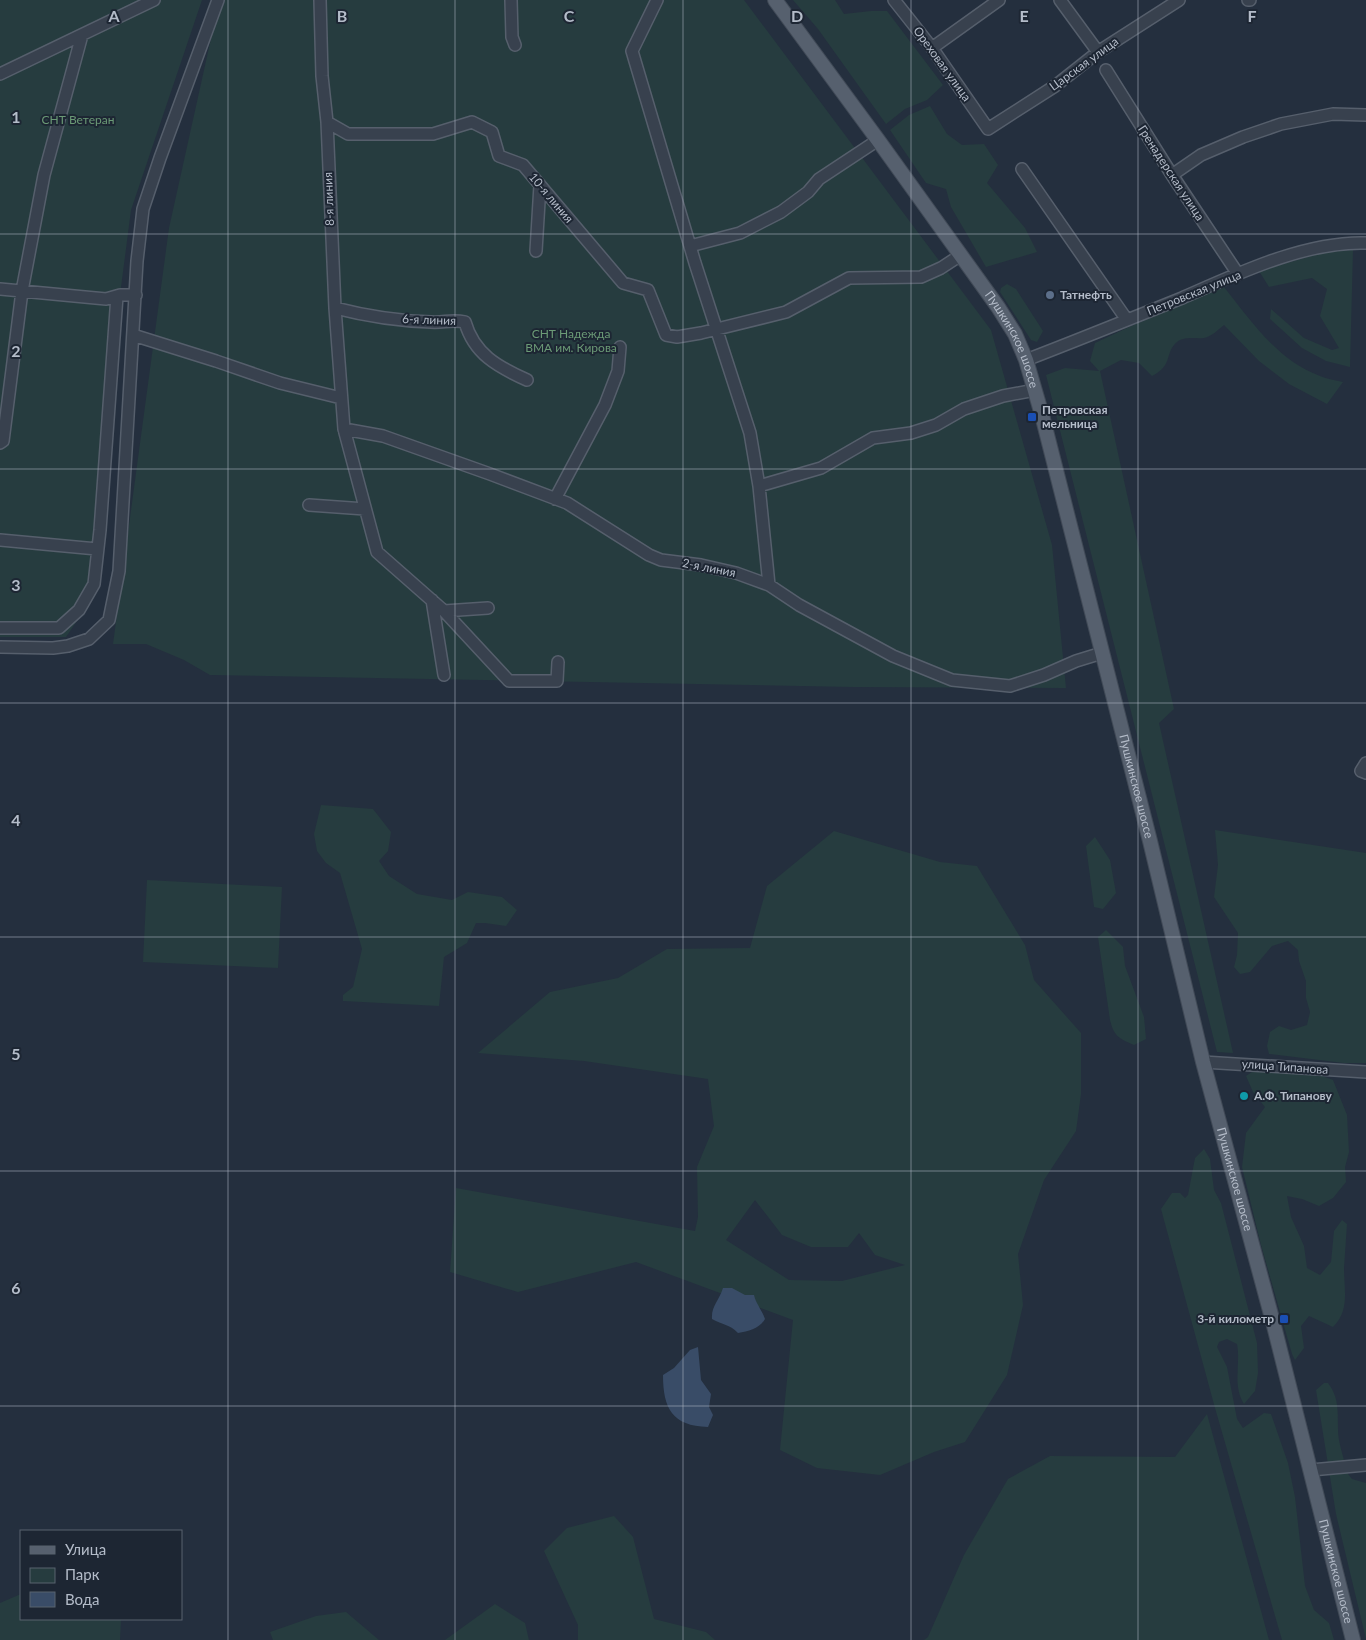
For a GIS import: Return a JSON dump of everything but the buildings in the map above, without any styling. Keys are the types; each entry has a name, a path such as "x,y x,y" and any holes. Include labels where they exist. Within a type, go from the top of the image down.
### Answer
{"main road":[{"name":"Пушкинское шоссе","path":"775,0 998,307 1014,334 1026,360 1150,841 1203,1062 1311,1470 1353,1640"}],"street":[{"path":"0,74 154,0"},
{"path":"0,647 53,648 68,646 89,638 109,620 119,571 136,296 136,261 143,209 218,0"},
{"name":"8-я линия","path":"320,0 322,76 327,122 341,398"},
{"path":"511,0 512,37 515,45"},
{"path":"657,0 632,51 690,246 750,433 759,486 769,585"},
{"name":"Ореховая улица","path":"894,0 932,48 988,130"},
{"path":"932,48 999,0"},
{"path":"1060,0 1098,52"},
{"name":"Царская улица","path":"988,130 1055,86 1098,52 1180,0"},
{"path":"0,443 3,441 22,291 44,176 82,34"},
{"name":"Гренадерская улица","path":"1106,70 1172,175 1238,274"},
{"path":"1172,175 1201,155 1243,137 1281,124 1332,114 1366,115"},
{"name":"10-я линия","path":"327,122 348,134 432,134 472,122 492,132 499,156 523,165 623,283 648,290 666,335 677,337 716,330"},
{"path":"690,246 740,233 781,212 808,192 819,179 878,140"},
{"path":"1022,169 1127,320"},
{"path":"536,251 540,185"},
{"name":"Петровская улица","path":"1026,360 1238,274 1304,251 1341,243 1366,243"},
{"path":"716,330 786,312 849,278 921,277 941,268 961,255"},
{"path":"0,289 106,300 116,296 136,296"},
{"path":"0,628 59,628 79,610 94,584 100,530 116,296"},
{"name":"6-я линия","path":"335,308 369,316 434,322 454,320 465,322 475,346 500,368 527,380"},
{"path":"133,336 280,383 341,398 344,429 377,552 444,611 510,681 557,681 558,662"},
{"path":"555,499 605,405 618,371 620,347"},
{"path":"759,486 821,468 873,438 911,433 936,425 964,409 1003,396 1035,390"},
{"name":"2-я линия","path":"344,429 383,436 566,503 649,555 662,560 700,565 736,573 769,585 799,605 893,656 952,680 1010,686 1102,653"},
{"path":"309,505 365,509"},
{"path":"0,540 97,549"},
{"path":"432,600 444,675"},
{"path":"444,611 488,608"},
{"name":"улица Типанова","path":"1203,1062 1366,1072"},
{"path":"1311,1470 1366,1465"}],"green space":[{"name":"СНТ Ветеран","path":"0,0 202,0 131,210 120,295 98,590 66,637 0,637"},
{"name":"СНТ Надежда ВМА им. Кирова","path":"222,0 744,0 991,330 1052,545 1066,688 853,687 210,675 184,660 146,644 113,644 169,228 214,25"},
{"path":"793,0 835,0 844,14 887,11 943,85 927,100 905,109 886,124 818,29"},
{"path":"930,106 947,134 962,145 984,144 998,165 987,183 1025,228 1037,252 986,267 951,207 946,189 926,183 890,130 909,115"},
{"path":"1353,250 1350,367 1326,361 1302,348 1270,319 1271,309 1304,338 1332,350 1339,348 1320,316 1327,289 1312,278 1269,287 1259,271 1329,251"},
{"path":"1007,284 1016,289 1043,331 1037,342 1031,340 1000,292 1001,288"},
{"path":"1224,287 1266,339 1291,361 1320,376 1343,382 1327,404 1289,384 1259,361 1224,325 1207,337 1187,338 1177,342 1173,346 1163,368 1152,376 1139,363 1121,360 1100,371 1174,709 1159,723 1233,1053 1217,1052 1046,375 1065,368 1099,371 1090,361 1095,343"},
{"path":"321,805 373,809 391,832 388,851 379,861 389,876 417,894 452,900 468,892 502,897 517,910 506,926 476,923 467,943 444,957 439,1006 343,1001 343,995 353,987 362,949 340,873 326,863 317,851 314,834"},
{"path":"1215,830 1366,853 1366,1063 1344,1063 1269,1054 1267,1046 1270,1032 1279,1026 1291,1030 1307,1025 1310,1012 1306,998 1306,981 1299,961 1298,950 1288,941 1272,946 1250,972 1240,974 1234,967 1237,955 1238,933 1214,897 1218,865"},
{"path":"834,831 940,862 977,866 1025,945 1034,980 1081,1033 1081,1094 1076,1131 1044,1180 1018,1254 1023,1305 1007,1375 965,1442 934,1452 880,1475 817,1468 780,1450 793,1320 636,1262 518,1292 450,1272 456,1188 695,1231 698,1217 697,1167 714,1126 708,1079 584,1061 478,1053 550,992 618,978 667,949 750,948 767,886","holes":["755,1200 782,1235 811,1247 848,1247 859,1233 875,1255 905,1265 842,1281 789,1280 726,1240"]},
{"path":"1095,837 1110,860 1116,893 1103,909 1094,907 1086,846"},
{"path":"147,880 282,887 278,968 143,962"},
{"path":"1106,930 1123,947 1125,966 1144,1017 1146,1039 1134,1045 1118,1036 1113,1030 1110,1020 1098,937"},
{"path":"1261,1066 1314,1073 1333,1080 1347,1115 1349,1152 1345,1167 1346,1182 1333,1198 1319,1206 1302,1199 1287,1196 1291,1217 1304,1246 1307,1268 1320,1275 1331,1262 1334,1231 1342,1220 1347,1224 1344,1268 1345,1299 1342,1314 1333,1327 1309,1316 1301,1326 1304,1348 1295,1360 1261,1245 1242,1167 1246,1133 1265,1107 1253,1092 1246,1076"},
{"path":"1204,1149 1210,1159 1214,1190 1221,1203 1257,1343 1258,1373 1255,1391 1244,1404 1238,1389 1237,1344 1227,1339 1219,1342 1217,1347 1227,1367 1237,1419 1243,1428 1264,1413 1271,1414 1288,1463 1295,1497 1305,1586 1314,1610 1329,1623 1334,1640 1282,1640 1215,1408 1161,1209 1172,1193 1180,1193 1185,1198 1188,1195 1195,1158"},
{"path":"1324,1383 1328,1383 1337,1403 1339,1440 1348,1474 1352,1479 1366,1483 1366,1639 1336,1514 1316,1390"},
{"path":"1207,1414 1269,1640 924,1640 928,1637 964,1555 1008,1479 1050,1456 1175,1457"},
{"path":"614,1516 633,1537 654,1619 706,1632 715,1640 578,1640 578,1625 544,1551 567,1528"},
{"path":"20,1594 20,1620 121,1620 120,1640 0,1640 0,1603"},
{"path":"495,1604 525,1623 529,1640 445,1640"},
{"path":"346,1612 379,1640 273,1640 270,1632 316,1616"}],"water":[{"path":"723,1288 732,1288 745,1295 754,1295 765,1319 763,1322 753,1329 738,1333 729,1326 712,1319 714,1307"},
{"path":"698,1347 701,1380 711,1394 709,1407 713,1415 708,1427 696,1426 678,1419 668,1406 663,1387 663,1375 674,1368 690,1350"}],"place":[{"name":"Татнефть","path":"1050,295"},
{"name":"Петровская мельница","path":"1032,417"},
{"name":"А.Ф. Типанову","path":"1244,1096"},
{"name":"3-й километр","path":"1284,1319"}]}
